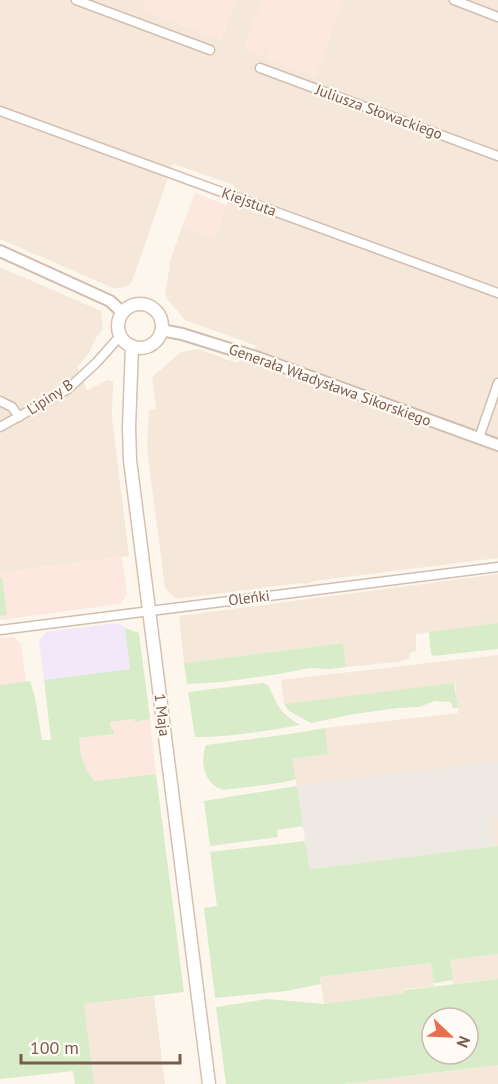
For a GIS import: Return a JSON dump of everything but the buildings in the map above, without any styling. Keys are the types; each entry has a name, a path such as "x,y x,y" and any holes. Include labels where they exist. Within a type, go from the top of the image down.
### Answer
{"main road":[{"path":"147,305 157,312 162,324 161,330 159,336 150,345 132,346 121,335 118,325 123,313 131,306 147,305"},
{"name":"1 Maja","path":"132,346 130,460 209,1084"}],"street":[{"path":"76,0 210,50"},
{"path":"454,0 498,17"},
{"name":"Juliusza Słowackiego","path":"261,68 498,156"},
{"name":"Kiejstuta","path":"0,111 498,293"},
{"path":"0,252 110,301 123,313"},
{"name":"Generała Władysława Sikorskiego","path":"161,330 182,334 259,358 498,445"},
{"name":"Lipiny B","path":"0,427 68,389 121,335"},
{"path":"479,438 498,383"},
{"path":"0,400 12,407 19,417"},
{"name":"Oleńki","path":"0,630 498,567"}],"shaded area":[{"path":"0,0 498,0 498,558 176,599 165,588 147,449 149,410 156,409 152,377 181,352 198,349 237,363 257,346 185,320 165,294 169,264 182,227 215,238 234,185 173,164 131,284 122,288 113,288 0,239"},
{"path":"145,0 236,0 221,40 142,10"},
{"path":"262,0 343,0 315,77 267,59 269,51 264,49 261,57 244,50"},
{"path":"195,193 227,205 215,239 182,227"},
{"path":"0,267 101,311 103,329 89,353 77,367 87,390 108,380 113,382 112,417 129,556 0,573"},
{"path":"122,557 127,595 120,604 0,620 0,573"},
{"path":"498,574 498,623 416,634 416,651 410,653 409,659 346,667 343,643 184,663 179,616"},
{"path":"118,623 125,628 130,669 44,680 39,641 46,632"},
{"path":"13,637 21,644 26,682 0,685 0,638"},
{"path":"498,655 498,762 297,786 292,759 328,754 325,728 458,713 455,683 284,704 281,680"},
{"path":"134,719 135,722 150,719 156,774 94,781 84,765 79,738 113,734 110,722"},
{"path":"498,762 498,817 492,818 495,847 309,869 297,786"},
{"path":"498,817 498,846 495,847 492,818"},
{"path":"498,954 498,979 453,984 450,960"},
{"path":"432,963 434,986 405,989 405,993 324,1004 320,977"},
{"path":"154,996 165,1084 94,1084 84,1004"},
{"path":"498,1065 498,1084 344,1084 419,1075"}],"green space":[{"path":"2,577 7,615 0,616 0,578"},
{"path":"498,623 498,649 433,656 431,654 429,632"},
{"path":"125,628 139,633 150,719 135,722 134,719 110,722 114,734 79,738 85,765 94,781 156,774 184,992 84,1004 94,1084 75,1084 73,1071 0,1079 0,685 30,681 42,740 51,740 44,680 130,669"},
{"path":"343,643 346,667 310,668 221,682 187,684 184,663"},
{"path":"263,683 268,685 283,712 300,725 235,735 195,737 188,692"},
{"path":"454,683 458,708 453,708 451,702 435,701 419,707 354,714 311,723 289,711 284,704"},
{"path":"325,728 328,754 292,759 296,779 294,780 223,790 216,787 207,777 203,765 206,745"},
{"path":"297,786 303,826 277,830 278,837 210,846 204,801"},
{"path":"305,841 310,869 498,846 498,954 450,960 453,980 434,983 431,963 320,977 321,984 287,991 215,998 204,908 217,906 210,852"},
{"path":"498,979 498,1065 344,1084 226,1084 216,1007 267,999 324,1004 405,993 405,990"}]}
